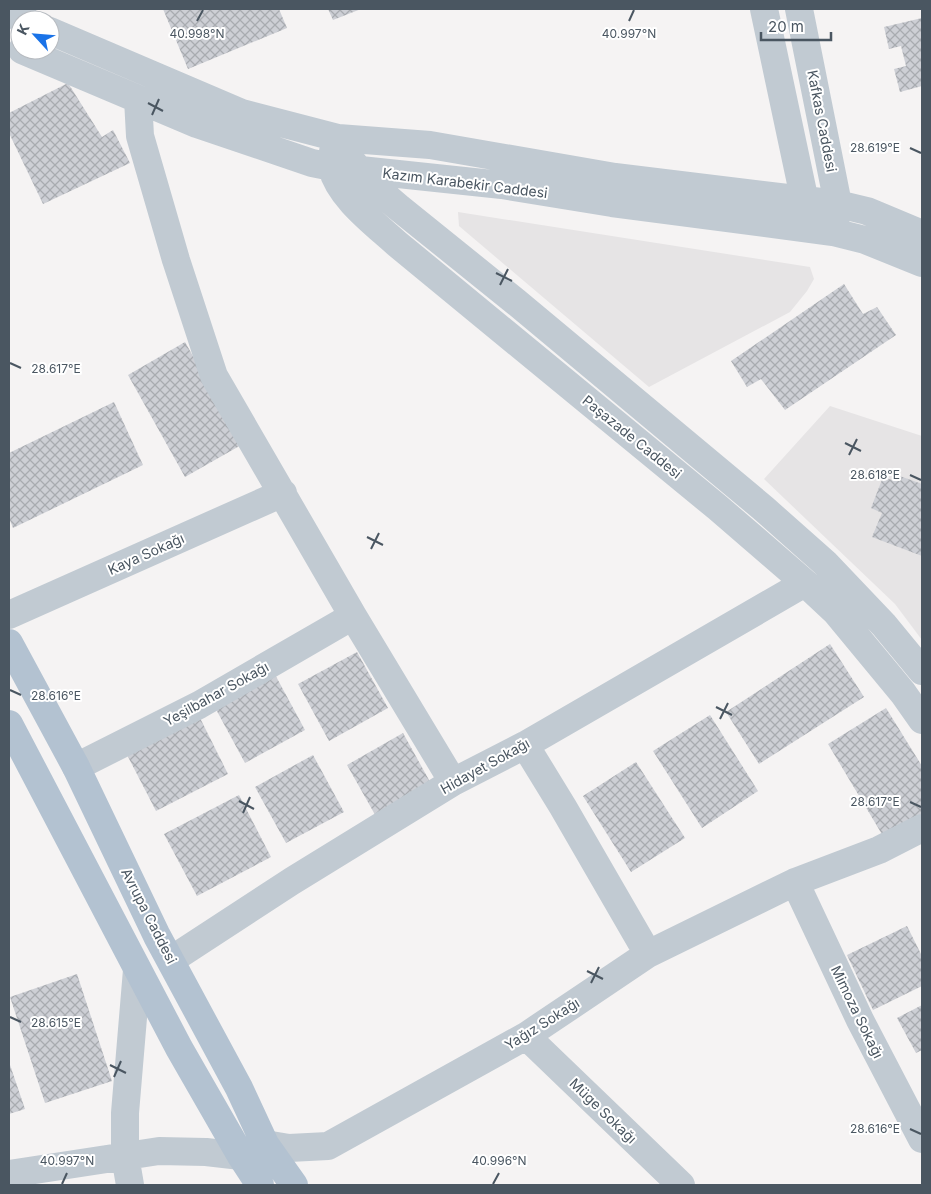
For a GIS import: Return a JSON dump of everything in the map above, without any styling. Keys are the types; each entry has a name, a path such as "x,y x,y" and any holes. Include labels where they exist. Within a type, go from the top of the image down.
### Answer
{"main road":[{"name":"Avrupa Caddesi","path":"9,644 76,767 157,936 239,1088 266,1144 294,1185"},
{"path":"9,724 137,970 241,1156 260,1185"},
{"path":"241,1156 266,1144"}],"street":[{"path":"764,9 805,199 821,231"},
{"name":"Kafkas Caddesi","path":"799,9 838,204 821,231"},
{"path":"60,35 242,113 338,138 430,145 615,177 838,204 867,212 922,234"},
{"name":"Kazım Karabekir Caddesi","path":"45,60 197,124 312,163 332,167 502,185 612,203 821,231 865,240 922,263"},
{"path":"138,99 140,136 176,260 214,376 353,616 453,782"},
{"path":"332,167 333,151 338,138"},
{"name":"Paşazade Caddesi","path":"338,138 350,160 377,189 763,508 825,563 884,625 922,671"},
{"name":"Paşazade Caddesi","path":"332,167 337,180 351,202 396,243 717,507 805,582 836,612 922,720"},
{"name":"Kaya Sokağı","path":"9,615 283,493"},
{"name":"Hidayet Sokağı","path":"170,960 292,881 453,782 525,745 805,582"},
{"name":"Yeşilbahar Sokağı","path":"76,767 198,705 353,616"},
{"path":"525,745 648,954"},
{"name":"Yağız Sokağı","path":"266,1144 290,1148 328,1146 526,1036 648,954 795,882 878,850 922,828"},
{"name":"Mimoza Sokağı","path":"795,882 860,1020 922,1139"},
{"path":"130,1185 125,1156 127,1089 137,970"},
{"name":"Müge Sokağı","path":"526,1036 681,1185"},
{"path":"9,1174 159,1151 206,1152 241,1156"},
{"path":"115,1185 125,1156"}],"shaded area":[{"path":"458,212 810,267 814,279 790,312 649,387 459,226"},
{"path":"830,406 922,436 922,640 895,604 764,479"}],"building":[{"path":"163,9 279,9 287,28 188,69"},
{"path":"328,9 361,9 333,20"},
{"path":"922,18 922,86 900,92 894,69 906,66 901,46 889,49 884,27"},
{"path":"68,83 102,137 113,130 130,163 43,204 9,133 9,113"},
{"path":"844,284 863,314 877,307 896,335 785,410 761,379 747,387 731,361"},
{"path":"185,342 243,444 185,477 128,375"},
{"path":"114,402 143,465 13,528 9,518 9,453"},
{"path":"897,475 922,484 922,556 872,537 882,513 871,508 883,477 895,481"},
{"path":"830,644 864,697 759,764 726,712"},
{"path":"357,652 388,708 329,741 298,684"},
{"path":"272,669 305,730 245,763 212,702"},
{"path":"886,708 922,766 922,818 886,841 828,744"},
{"path":"197,712 228,774 156,811 124,749"},
{"path":"710,715 758,791 702,828 653,751"},
{"path":"403,733 434,789 378,820 347,765"},
{"path":"313,755 344,812 286,843 255,787"},
{"path":"636,762 685,838 631,872 583,796"},
{"path":"239,795 271,857 197,896 164,834"},
{"path":"907,926 922,956 922,986 873,1010 847,955"},
{"path":"77,974 112,1081 45,1103 10,997"},
{"path":"922,1005 922,1050 916,1053 897,1018"},
{"path":"9,1062 25,1109 9,1114"}]}
